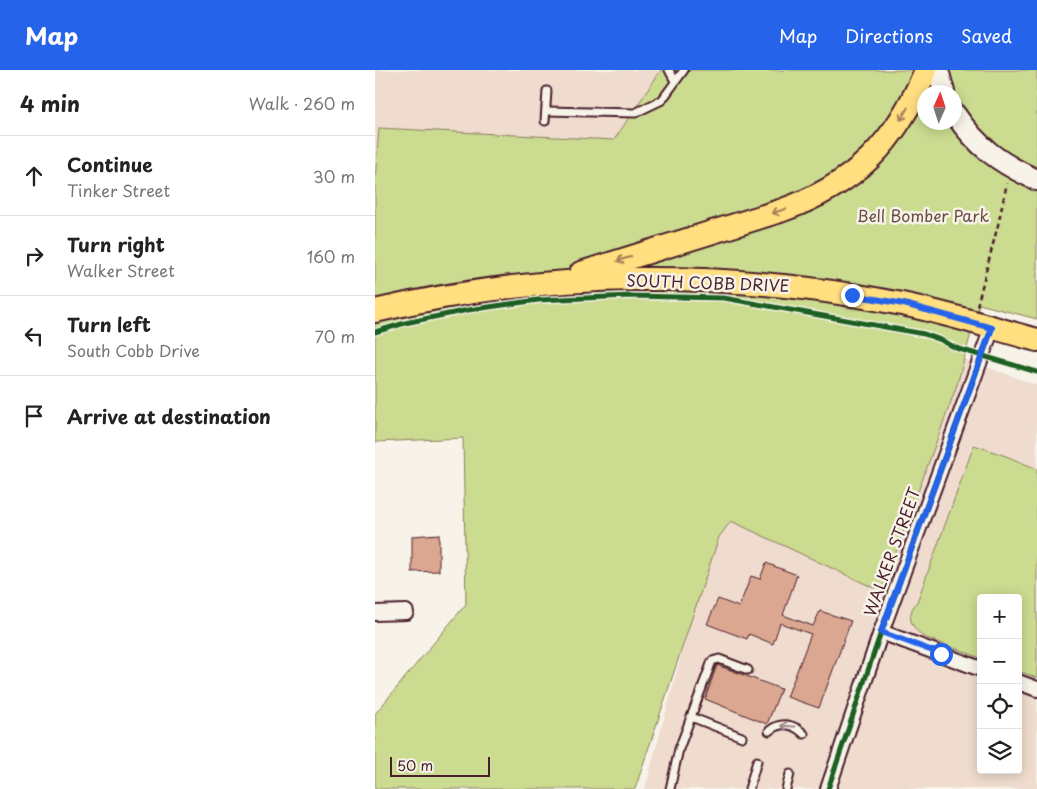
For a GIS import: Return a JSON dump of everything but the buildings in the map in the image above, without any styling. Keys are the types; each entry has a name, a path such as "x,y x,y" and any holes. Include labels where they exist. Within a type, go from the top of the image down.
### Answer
{"main road":[{"path":"543,284 780,211 805,202 827,191 847,179 882,146 906,111 926,70"},
{"path":"938,70 942,85"},
{"path":"962,123 976,142 997,159 1037,180"},
{"name":"SOUTH COBB DRIVE","path":"375,312 437,298 543,284 647,278 719,280 773,284 904,304 1037,340"}],"street":[{"name":"WALKER STREET","path":"828,789 881,632 992,328"},
{"path":"375,613 406,612"},
{"path":"881,632 977,668"},
{"path":"1022,683 1037,689"}],"lane":[{"path":"669,70 675,81"},
{"path":"545,111 635,114 662,100 684,70"},
{"path":"545,121 547,91"},
{"path":"670,789 679,749 712,661 719,659 748,670"},
{"path":"691,718 742,737"},
{"path":"769,731 775,726 784,724 797,727 804,734"},
{"path":"749,789 757,761"},
{"path":"786,789 790,774"}],"path":[{"path":"978,303 1006,188 1013,168"}],"shaded area":[{"path":"375,70 661,70 614,140 379,128 375,180"},
{"path":"964,359 1037,385 1037,789 645,789 688,630 719,537 731,521 874,587 884,585 957,385"}],"green space":[{"name":"Bell Bomber Park","path":"661,70 1037,70 1037,319 979,304 957,385 884,585 874,588 731,521 719,537 635,789 375,789 375,714 466,604 463,438 375,442 375,180 379,128 614,140"},
{"path":"974,445 1037,469 1037,678 1022,672 1022,594 977,594 977,657 924,637 911,621 911,612 917,602"}],"cycle path":[{"path":"375,332 405,323 468,310 538,300 631,296 724,298 924,334 956,348 1037,372"},
{"path":"828,789 881,632 992,328"}],"route":[{"path":"852,295 904,304 992,328 881,632 941,654"}]}
